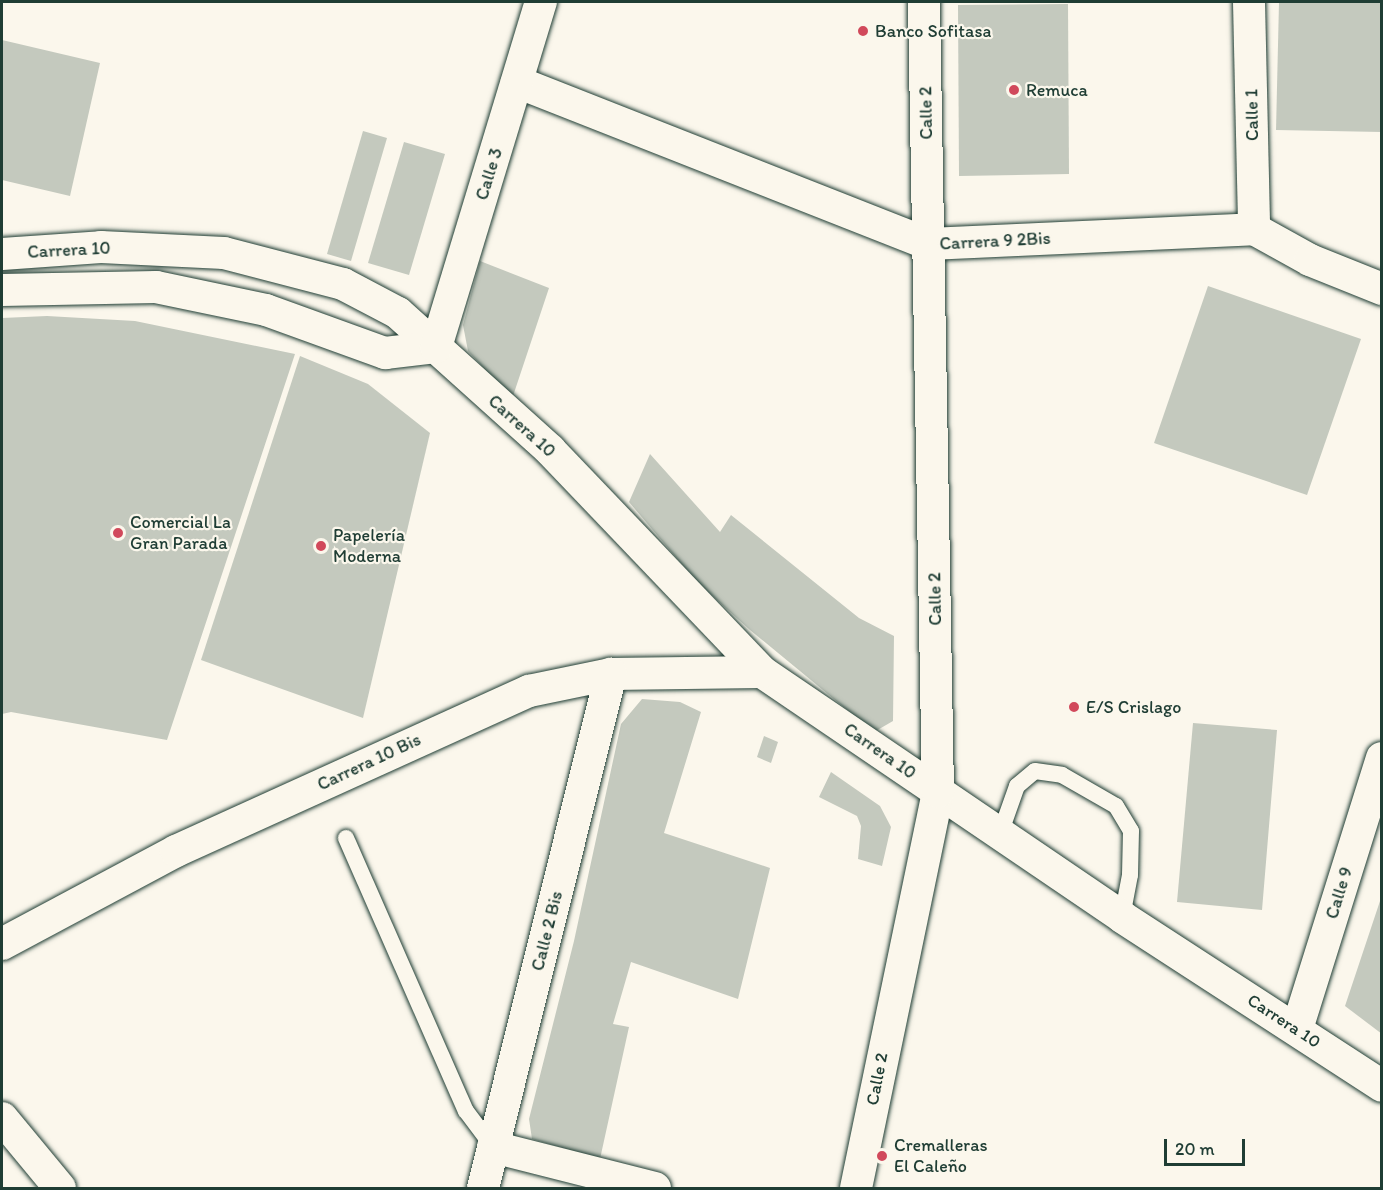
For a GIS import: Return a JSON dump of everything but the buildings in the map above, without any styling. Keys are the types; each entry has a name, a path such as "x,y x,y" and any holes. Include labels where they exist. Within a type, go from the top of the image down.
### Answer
{"street":[{"name":"Calle 3","path":"436,347 541,2"},
{"name":"Calle 2","path":"856,1188 938,792 924,2"},
{"name":"Calle 1","path":"1249,2 1254,229"},
{"name":"Carrera 9 2Bis","path":"517,82 929,244 1254,229"},
{"path":"1254,229 1310,260 1382,289"},
{"name":"Carrera 10","path":"2,254 166,248 224,253 343,284 398,313 576,476 762,672 1122,917 1382,1086"},
{"path":"36,288 38,251"},
{"path":"266,310 279,267"},
{"name":"Carrera 10","path":"2,290 156,287 266,310 385,353 436,347"},
{"name":"Carrera 10 Bis","path":"2,944 176,851 464,718 529,691 611,674 762,672"},
{"name":"Calle 2 Bis","path":"483,1188 611,674"},
{"name":"Calle 9","path":"1297,1029 1382,758"},
{"path":"2,1118 60,1188"},
{"path":"493,1146 655,1188"}],"lane":[{"path":"1000,834 1017,786 1035,771 1062,775 1116,806 1131,831 1130,875 1122,917"},
{"path":"346,838 466,1111 493,1146"}],"place":[{"name":"Banco Sofitasa","path":"863,31"},
{"name":"Remuca","path":"1014,90"},
{"name":"Comercial La Gran Parada","path":"118,533"},
{"name":"Papelería Moderna","path":"321,546"},
{"name":"E/S Crislago","path":"1074,707"},
{"name":"Cremalleras El Caleño","path":"882,1156"}]}
